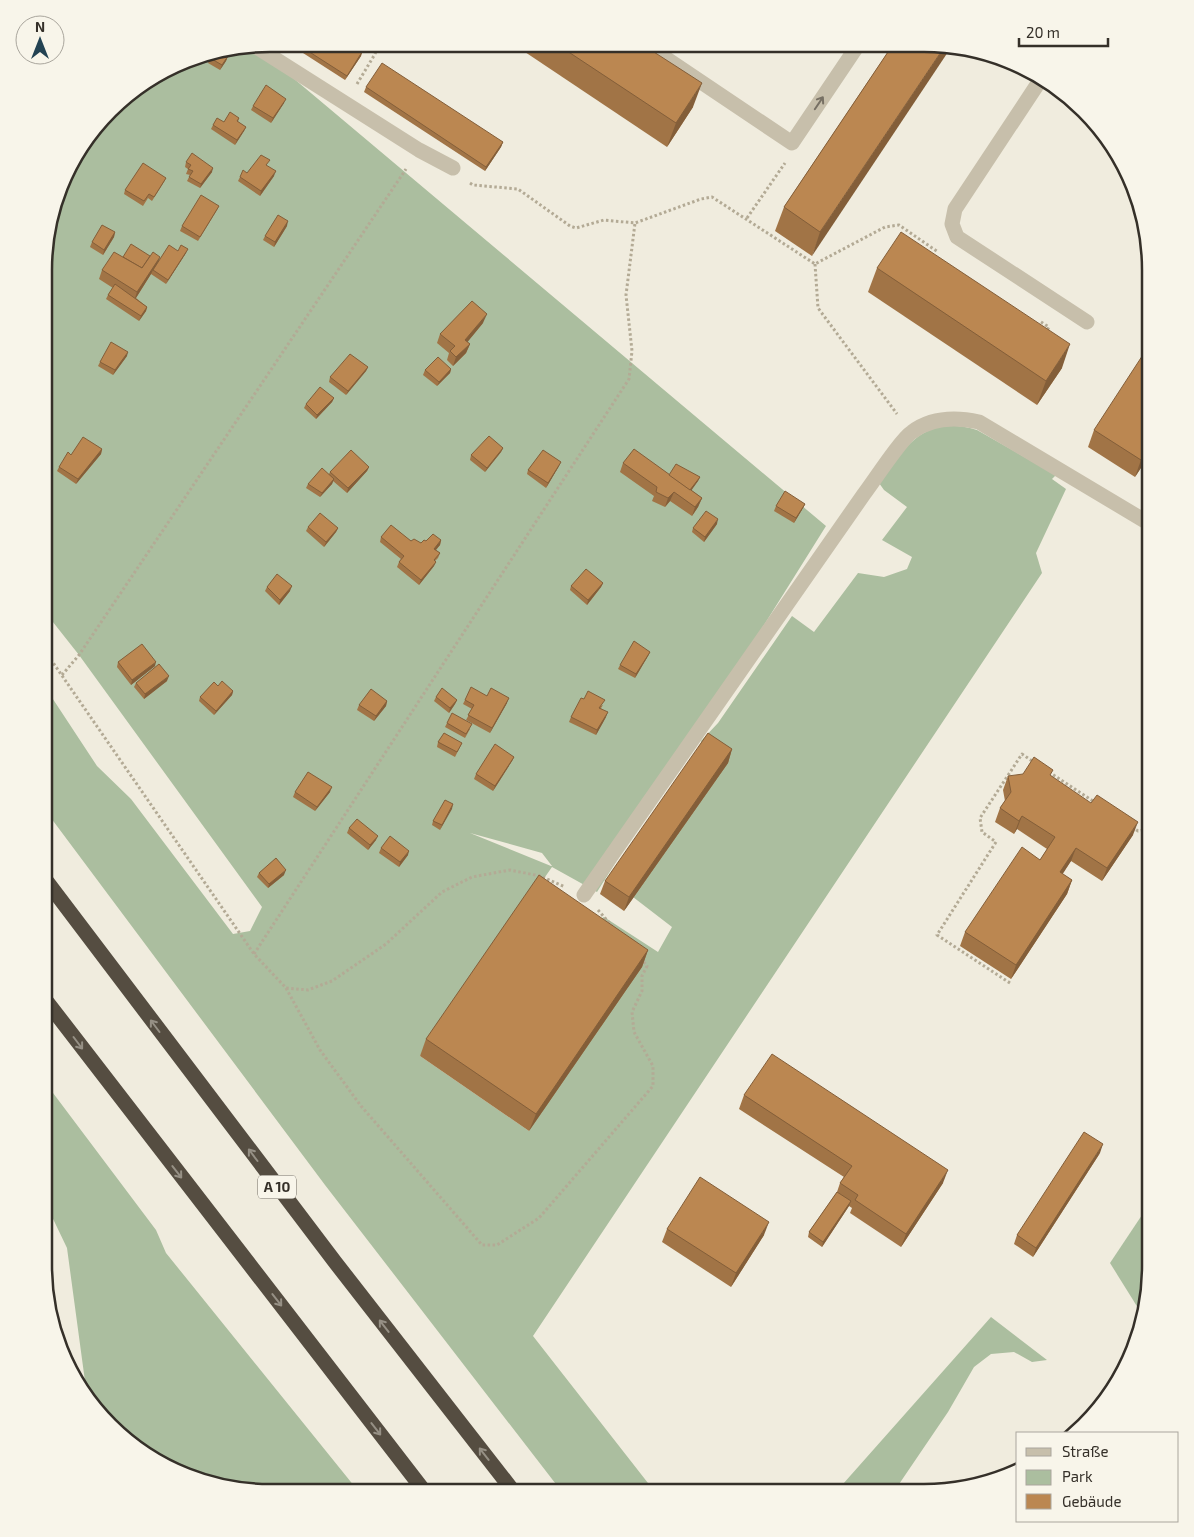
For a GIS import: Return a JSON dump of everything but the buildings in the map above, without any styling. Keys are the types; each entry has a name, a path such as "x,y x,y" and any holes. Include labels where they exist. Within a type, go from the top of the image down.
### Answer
{"highway":[{"name":"A 10","path":"53,891 335,1262 508,1484"},
{"path":"53,1010 418,1484"}],"lane":[{"path":"264,52 419,150 453,168"},
{"path":"656,52 792,143 854,52"},
{"path":"1037,85 955,210 952,224 957,237 1087,322"},
{"path":"584,896 864,494 911,432 933,422 958,417 979,422 1142,519"}],"path":[{"path":"345,103 376,52"},
{"path":"747,218 789,157 792,143"},
{"path":"62,675 84,646 419,150"},
{"path":"453,168 473,185 518,189 570,226 576,228 604,220 635,223 701,199 712,197 815,264"},
{"path":"254,954 629,380 632,350 626,296 635,223"},
{"path":"815,264 885,227 899,225 946,258"},
{"path":"934,258 938,252"},
{"path":"815,264 818,308 911,432"},
{"path":"1033,317 1049,327 1041,339"},
{"path":"53,662 254,954 286,988 320,1050 361,1106 482,1245 497,1245 539,1218 653,1086 653,1066 634,1032 632,1012 642,991 642,976 647,966 638,954"},
{"path":"1010,983 937,935 996,842 982,832 980,818 1022,754 1039,765"},
{"path":"1047,770 1105,809"},
{"path":"1130,825 1138,831 1142,830"},
{"path":"286,988 308,990 332,982 386,944 442,892 472,877 510,870 540,876 584,896 618,932"}],"green space":[{"path":"263,53 826,526 597,892 552,867 420,1056 529,1131 585,928 604,917 658,952 672,927 633,897 727,763 703,746 701,741 718,723 792,616 814,632 858,573 884,577 907,569 912,557 882,540 907,507 884,490 879,483 898,457 918,437 930,430 943,426 959,426 977,430 1056,475 1052,479 1066,489 1036,553 1042,573 533,1336 649,1484 556,1484 325,1185 53,821 53,699 97,766 131,799 233,934 250,931 262,907 79,655 53,622 53,256 60,214 69,187 82,161 89,149 116,116 149,89 174,75 200,64 242,54","holes":["470,833 542,853 552,866"]},
{"path":"53,1093 156,1230 166,1253 353,1484 256,1484 214,1477 187,1468 161,1455 149,1448 116,1421 85,1381 67,1248 53,1219"},
{"path":"1142,1215 1142,1267 1137,1307 1110,1263"},
{"path":"991,1317 1047,1360 1032,1362 1014,1352 991,1354 974,1367 948,1412 899,1484 843,1484"}]}
